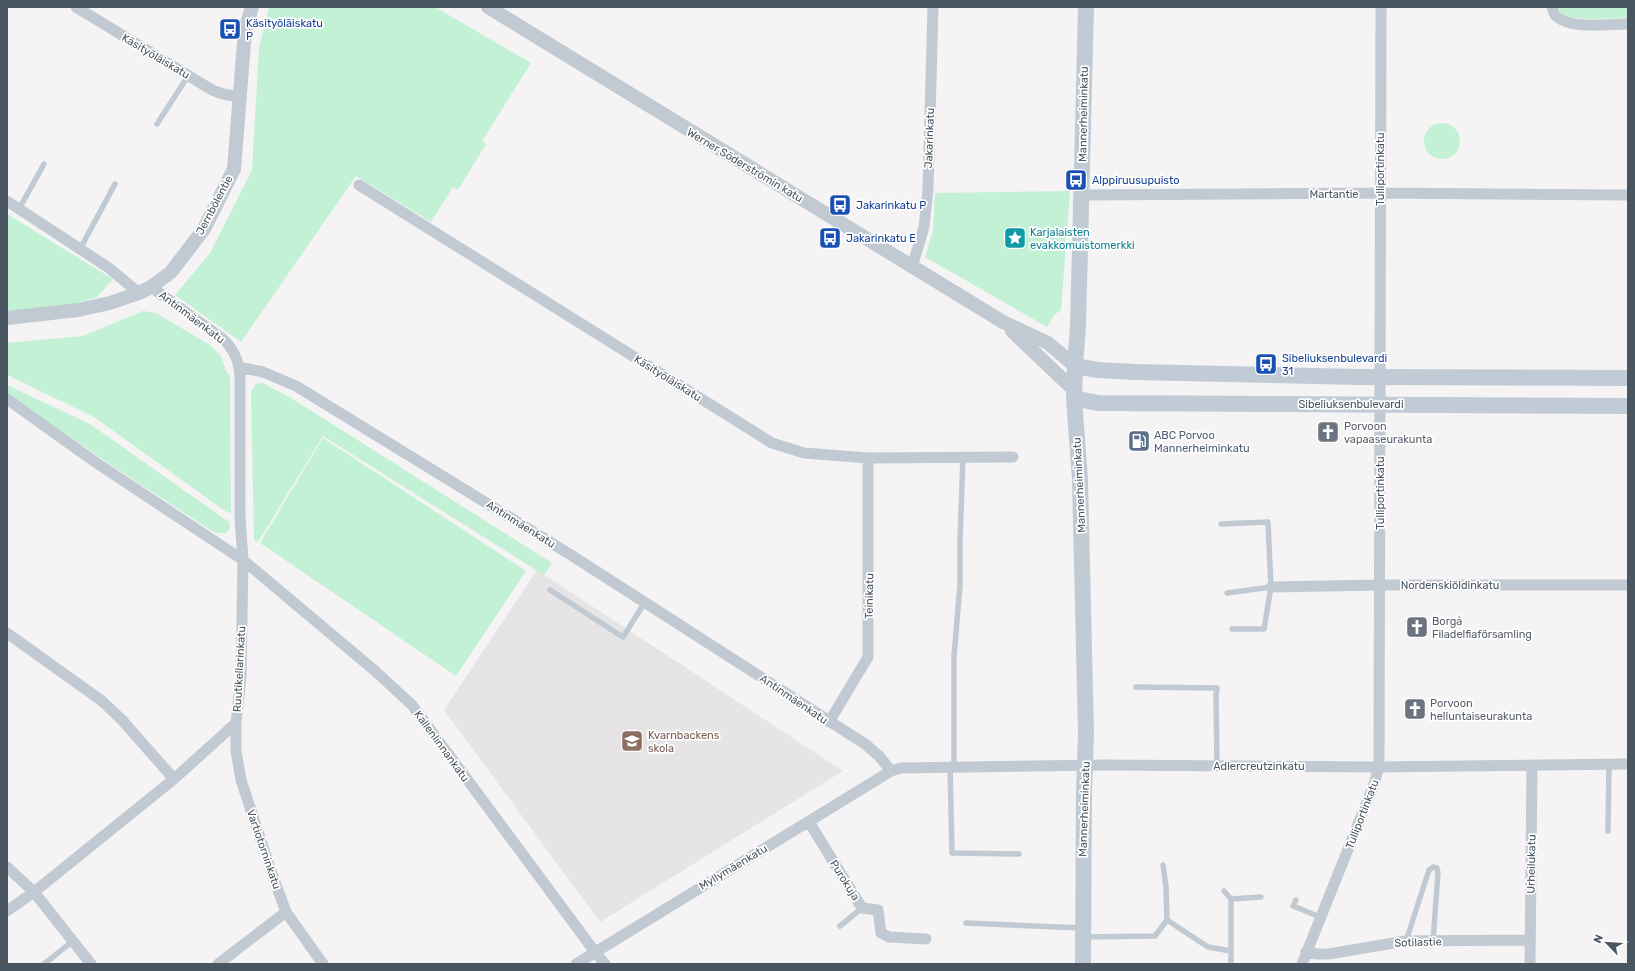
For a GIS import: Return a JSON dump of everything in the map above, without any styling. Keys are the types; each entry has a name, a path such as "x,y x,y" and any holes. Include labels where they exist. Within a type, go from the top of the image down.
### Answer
{"main road":[{"name":"Mannerheiminkatu","path":"1083,964 1084,791 1086,766 1080,480 1074,394 1079,310 1086,7"},
{"path":"1075,366 1098,370 1135,372 1380,377 1628,378"},
{"name":"Sibeliuksenbulevardi","path":"1074,394 1098,403 1628,406"}],"street":[{"name":"Käsityöläiskatu","path":"76,7 212,90 223,94 240,97"},
{"name":"Jernbölentie","path":"7,318 78,310 139,293 151,287 171,272 204,228 234,169 245,30 252,7"},
{"name":"Werner Söderströmin katu","path":"488,7 1003,322 1048,343 1075,366"},
{"name":"Jakarinkatu","path":"912,267 924,228 928,189 932,7"},
{"name":"Tulliportinkatu","path":"1302,964 1373,787 1379,767 1381,7"},
{"path":"1552,7 1555,15 1565,21 1577,24 1628,24"},
{"name":"Käsityöläiskatu","path":"359,185 772,443 804,453 868,458 1013,457"},
{"name":"Martantie","path":"1088,194 1380,193 1628,195"},
{"path":"7,202 109,268 139,293"},
{"name":"Antinmäenkatu","path":"151,287 223,339 231,347 239,367 263,372 296,386 645,602 865,744 879,756 891,771"},
{"name":"Werner Söderströmin katu","path":"1003,322 1074,394"},
{"name":"Ruutikellarinkatu","path":"7,911 34,892 174,779 236,723 240,676 243,560 240,518 239,367"},
{"name":"Kallenlinnankatu","path":"7,399 95,462 243,560 374,670 412,705 594,952 605,964"},
{"name":"Teinikatu","path":"829,722 868,657 868,458"},
{"name":"Nordenskiöldinkatu","path":"1271,587 1380,584 1628,585"},
{"path":"7,633 102,702 122,720 174,779"},
{"name":"Vartiotorninkatu","path":"236,723 236,750 241,780 270,871 286,912 323,964"},
{"name":"Adlercreutzinkatu","path":"891,771 912,767 1379,767 1628,764"},
{"name":"Urheilukatu","path":"1530,964 1532,765"},
{"name":"Myllymäenkatu","path":"576,964 891,771"},
{"name":"Purokuja","path":"808,822 862,908 878,910 881,933 889,937 926,938"},
{"path":"7,867 34,892 91,964"},
{"path":"218,964 286,912"},
{"name":"Sotilastie","path":"1306,952 1329,954 1406,940 1530,940"}],"lane":[{"path":"157,124 188,76"},
{"path":"18,209 44,164"},
{"path":"80,249 115,184"},
{"path":"963,457 960,584 954,656 952,853 1019,854"},
{"path":"1221,524 1268,522 1271,587 1264,629 1232,629"},
{"path":"1227,593 1271,587"},
{"path":"550,590 623,637 645,602"},
{"path":"1136,687 1217,688 1217,766"},
{"path":"1608,831 1609,764"},
{"path":"966,923 1083,933 1155,936 1167,920 1166,887 1163,865"},
{"path":"1406,940 1429,870 1433,867 1437,868 1438,874 1433,940"},
{"path":"1224,891 1231,899 1230,964"},
{"path":"1231,899 1261,897"},
{"path":"1296,900 1293,906 1320,917"},
{"path":"840,926 862,908"},
{"path":"1167,920 1208,947 1231,951"},
{"path":"44,964 73,941"}],"shaded area":[{"name":"Kvarnbackens skola","path":"537,570 843,771 600,922 444,710"}],"green space":[{"path":"269,7 435,7 531,63 482,141 486,144 458,190 453,187 431,222 356,176 241,342 175,295 210,253 252,170 259,48"},
{"path":"1558,7 1628,7 1628,18 1572,18 1563,14"},
{"path":"1446,123 1455,128 1459,134 1459,148 1455,154 1446,159 1438,159 1429,154 1425,148 1424,137 1429,128 1435,124"},
{"path":"1070,191 1061,310 1054,315 1047,327 925,257 933,230 935,193"},
{"path":"7,214 113,279 97,297 71,305 7,311"},
{"path":"143,311 156,313 210,345 221,356 226,371 230,375 231,513 225,511 94,417 7,375 7,343 83,336"},
{"path":"263,383 291,398 552,563 544,575 323,436 258,542 254,540 251,392 256,384"},
{"path":"7,385 90,424 229,522 230,529 225,533 215,533 111,465 7,394"},
{"path":"323,438 526,571 456,676 260,543"}],"place":[{"name":"Käsityöläiskatu P","path":"230,29"},
{"name":"Alppiruusupuisto","path":"1076,180"},
{"name":"Jakarinkatu P","path":"840,205"},
{"name":"Jakarinkatu E","path":"830,238"},
{"name":"Karjalaisten evakkomuistomerkki","path":"1015,238"},
{"name":"Sibeliuksenbulevardi 31","path":"1266,364"},
{"name":"Porvoon vapaaseurakunta","path":"1328,432"},
{"name":"ABC Porvoo Mannerheiminkatu","path":"1139,441"},
{"name":"Borgå Filadelfiaförsamling","path":"1417,627"},
{"name":"Porvoon helluntaiseurakunta","path":"1415,709"},
{"name":"Kvarnbackens skola","path":"632,741"}]}
